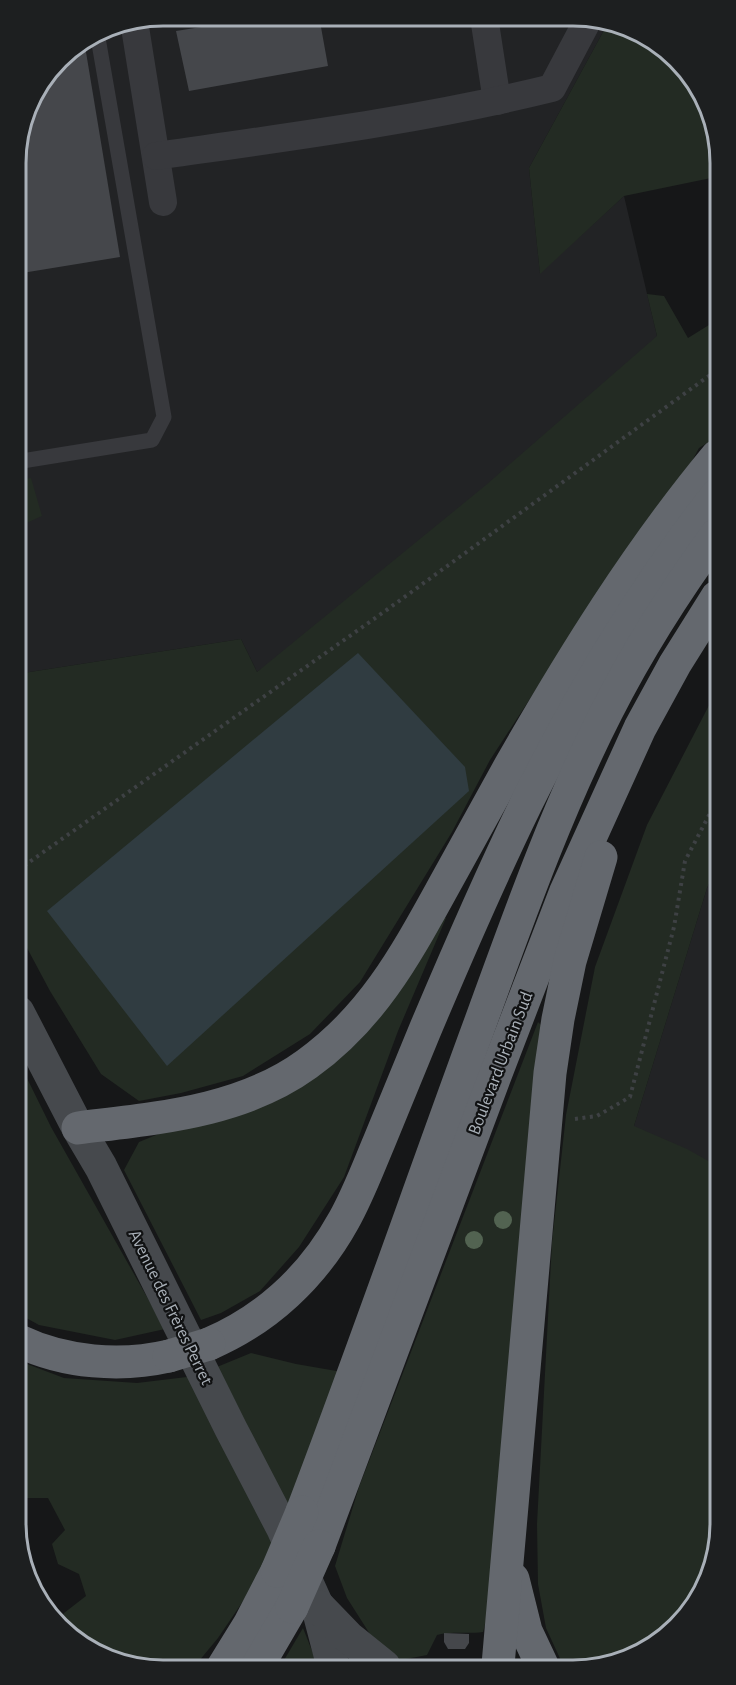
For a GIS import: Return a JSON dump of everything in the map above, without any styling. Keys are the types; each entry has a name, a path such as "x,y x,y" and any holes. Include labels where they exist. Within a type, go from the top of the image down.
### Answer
{"highway":[{"path":"78,1128 164,1117 236,1100 306,1065 348,1030 369,1008 407,951 511,765 595,625 674,511 711,464"},
{"path":"25,1343 46,1351 91,1360 130,1362 170,1356 209,1344 254,1321 276,1304 309,1271 333,1239 357,1194 457,953 527,802 609,653 650,588 711,503"},
{"path":"227,1660 277,1571 302,1512 513,933 562,809 606,712 627,674 676,593 711,543"},
{"name":"Boulevard Urbain Sud","path":"262,1660 304,1606 319,1546 566,891 640,728 675,664 711,607"},
{"path":"498,1660 545,1123 558,1019 570,961 640,728"},
{"path":"507,1555 526,1631 540,1660"}],"main road":[{"name":"Avenue des Frères Perret","path":"25,1026 78,1128 101,1167 283,1529 304,1606"},
{"path":"304,1606 377,1660"},
{"path":"304,1606 330,1660"}],"street":[{"path":"485,26 497,101"},
{"path":"156,156 370,125 552,88 585,26"},
{"path":"135,28 163,202"}],"lane":[{"path":"26,460 152,440 164,417 99,42"}],"path":[{"path":"25,865 388,609 711,374"},
{"path":"545,1123 597,1116 630,1096 674,927 685,861 711,812"}],"shaded area":[{"path":"154,26 582,26 605,29 529,168 540,273 624,196 657,336 655,397 257,672 241,639 26,673 26,154 33,118 44,94 59,72 79,54 110,36 136,28"},
{"path":"605,29 642,44 657,54 682,79 700,110 706,127 711,178 624,196 540,274 529,168"},
{"path":"647,294 664,296 688,338 711,324 711,441 699,448 671,500 599,593 490,760 452,832 360,982 310,1034 243,1076 181,1093 139,1101 101,1074 50,991 25,945 26,673 241,639 257,672 486,485 657,336"},
{"path":"31,478 42,516 26,523 26,479"},
{"path":"358,653 465,767 469,791 167,1066 47,911"},
{"path":"711,702 710,881 634,1126 687,1149 710,1162 709,1540 700,1575 687,1599 677,1613 657,1631 626,1649 609,1655 561,1660 546,1628 538,1584 537,1524 552,1242 566,1115 595,967 647,825"},
{"path":"710,881 709,1540 700,1575 677,1613 642,1641 612,1654 634,1126"},
{"path":"440,915 446,918 398,1031 344,1177 299,1247 260,1291 221,1313 201,1320 124,1170 139,1142 161,1133 240,1115 300,1086"},
{"path":"538,1022 546,1030 490,1605 483,1632 437,1635 427,1655 401,1660 375,1642 347,1598 335,1566 359,1487"},
{"path":"25,1075 51,1127 165,1329 115,1340 39,1325 25,1317"},
{"path":"251,1353 342,1372 258,1579 218,1638 200,1660 136,1657 94,1641 63,1615 86,1596 79,1574 58,1564 52,1544 65,1530 48,1498 25,1498 25,1363 64,1378 137,1383 195,1376"},
{"path":"303,1628 316,1660 284,1660"}],"building":[{"path":"208,26 321,26 328,66 189,91 176,31"},
{"path":"86,49 120,257 26,272 28,136 36,110 49,86 59,72"},
{"path":"444,1633 469,1634 469,1643 465,1649 448,1649 444,1642"}]}
